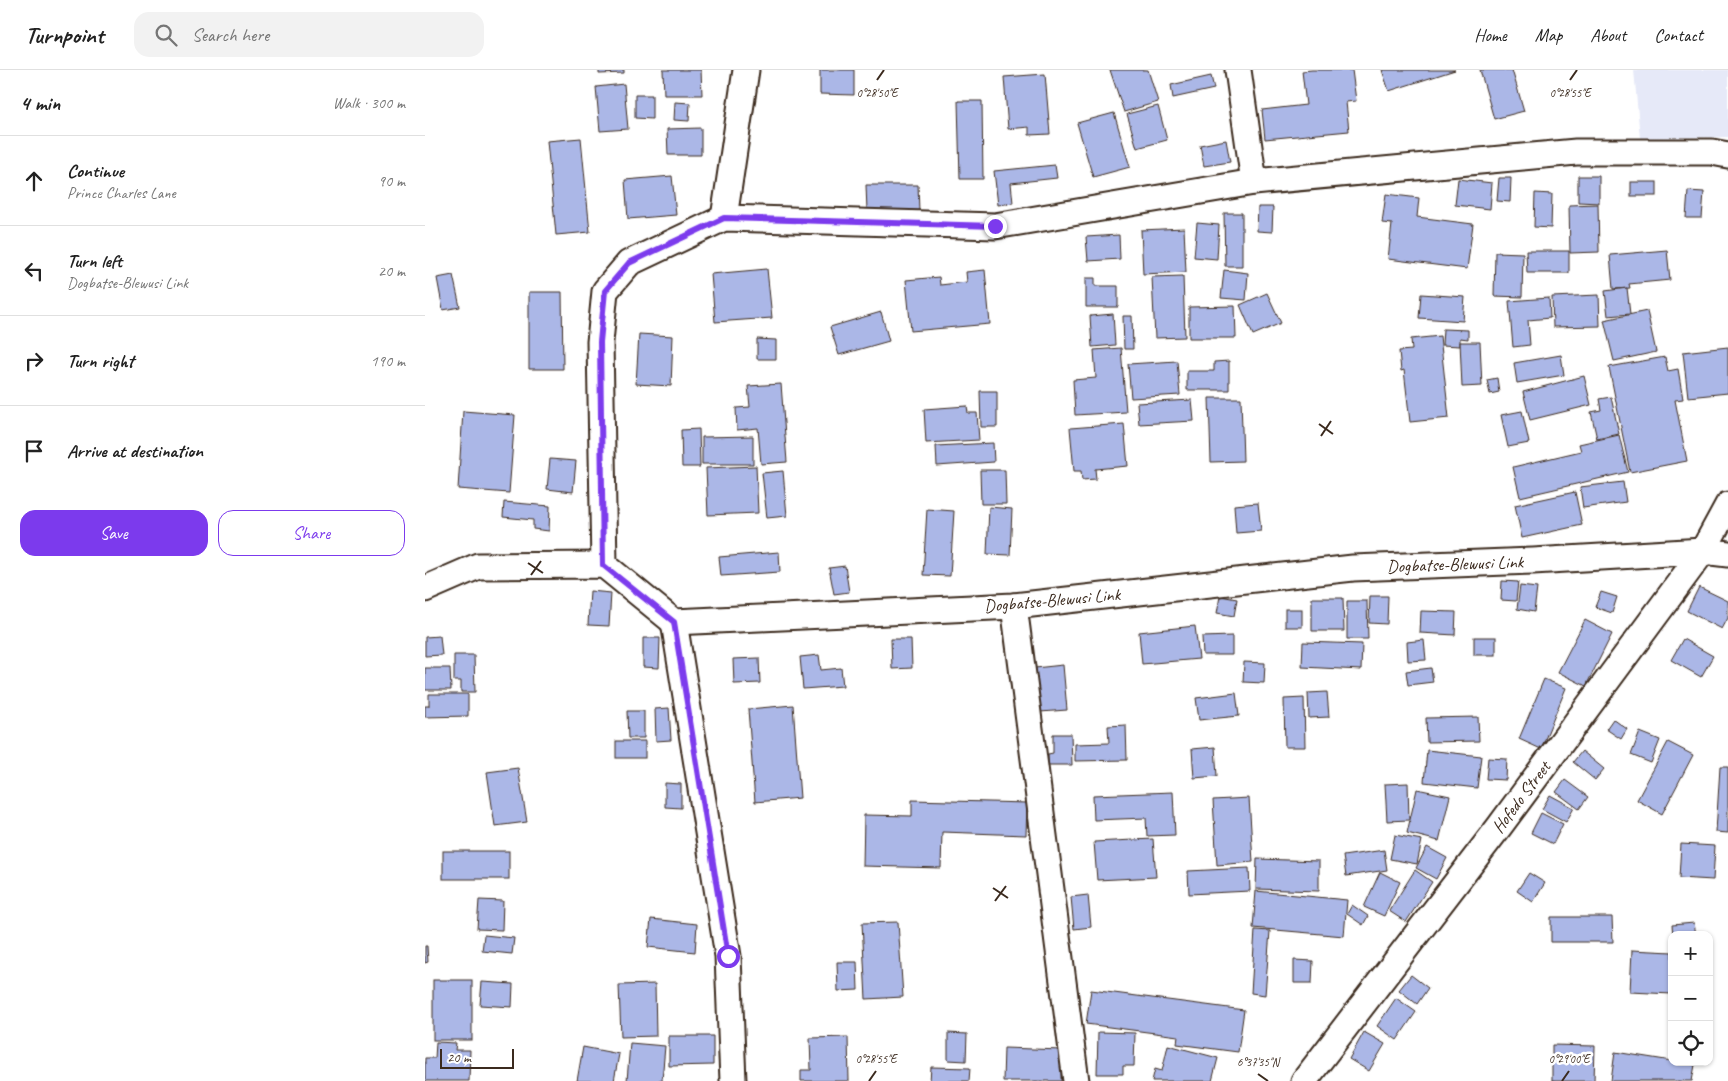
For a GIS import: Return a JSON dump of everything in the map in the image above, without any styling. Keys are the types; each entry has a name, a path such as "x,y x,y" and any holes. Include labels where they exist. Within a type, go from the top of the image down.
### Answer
{"street":[{"path":"724,218 746,70"},
{"path":"1238,70 1254,182"},
{"path":"603,565 600,342 605,291 629,263 724,218 995,226 1254,182 1576,152 1712,152 1728,155"},
{"name":"Hofedo Street","path":"1303,1081 1499,827 1703,551 1728,505"},
{"name":"Dogbatse-Blewusi Link","path":"674,622 1014,606 1353,568 1533,561 1703,551 1728,554"},
{"path":"425,589 478,566 603,565 674,622 728,956 733,1081"},
{"path":"1014,606 1076,1081"}],"shaded area":[{"path":"1634,70 1728,70 1728,137 1640,138"}],"building":[{"path":"599,70 624,70 624,73 599,74"},
{"path":"663,70 701,70 702,95 664,95"},
{"path":"820,70 854,70 854,95 820,94"},
{"path":"1110,70 1148,70 1158,102 1124,112"},
{"path":"1352,70 1356,101 1346,102 1349,131 1265,139 1262,110 1306,105 1302,71"},
{"path":"1382,70 1455,70 1389,91"},
{"path":"1480,70 1512,70 1524,111 1494,119"},
{"path":"1045,74 1050,134 1029,135 1029,127 1008,129 1004,77"},
{"path":"1211,76 1214,89 1173,98 1171,85"},
{"path":"624,84 628,129 600,131 596,87"},
{"path":"635,95 652,95 652,119 635,118"},
{"path":"958,101 982,101 983,179 960,179"},
{"path":"675,102 690,103 689,121 674,120"},
{"path":"1158,106 1167,140 1137,148 1127,114"},
{"path":"1114,113 1130,167 1093,177 1077,123"},
{"path":"701,128 701,155 668,155 667,129"},
{"path":"581,138 590,232 556,235 547,141"},
{"path":"1226,140 1230,162 1204,166 1200,145"},
{"path":"1055,165 1057,178 1011,183 1013,203 998,205 994,171"},
{"path":"672,176 676,215 628,219 625,180"},
{"path":"1578,176 1599,176 1599,203 1578,202"},
{"path":"1499,178 1511,178 1510,202 1497,201"},
{"path":"1458,179 1492,183 1490,209 1455,205"},
{"path":"1631,182 1657,182 1657,196 1631,196"},
{"path":"866,185 918,185 919,211 867,211"},
{"path":"1688,191 1704,192 1702,218 1686,218"},
{"path":"1535,193 1552,194 1551,228 1534,227"},
{"path":"1386,194 1419,198 1417,217 1473,224 1467,269 1388,259 1392,224 1382,223"},
{"path":"1598,204 1599,252 1570,253 1569,205"},
{"path":"1258,207 1273,207 1272,232 1257,231"},
{"path":"1224,213 1242,213 1242,266 1225,266"},
{"path":"1197,223 1219,225 1217,259 1194,257"},
{"path":"1184,228 1186,272 1143,274 1141,230"},
{"path":"1119,235 1120,259 1088,261 1086,237"},
{"path":"1667,250 1670,280 1629,284 1630,288 1613,289 1610,255"},
{"path":"1526,251 1569,251 1569,273 1527,273"},
{"path":"1495,252 1523,253 1522,297 1494,296"},
{"path":"767,269 772,318 715,322 711,274"},
{"path":"985,270 990,324 911,331 906,280 939,277 940,285 967,282 966,272"},
{"path":"1224,270 1248,273 1246,300 1221,298"},
{"path":"453,275 460,307 443,310 437,278"},
{"path":"1183,276 1185,337 1155,338 1152,277"},
{"path":"1086,278 1095,278 1095,286 1118,286 1118,307 1086,307"},
{"path":"1627,288 1630,314 1608,316 1605,291"},
{"path":"529,292 562,292 563,369 529,369"},
{"path":"1267,293 1281,323 1253,335 1240,305"},
{"path":"1421,294 1465,297 1463,321 1419,318"},
{"path":"1599,295 1600,326 1553,327 1552,297"},
{"path":"1549,298 1550,318 1528,320 1530,345 1513,347 1509,301"},
{"path":"1235,306 1236,338 1189,338 1189,307"},
{"path":"1647,311 1656,352 1614,361 1604,320"},
{"path":"881,312 889,341 839,355 830,327"},
{"path":"1113,314 1115,345 1092,347 1090,316"},
{"path":"1123,316 1132,316 1133,349 1124,349"},
{"path":"1443,329 1468,330 1468,339 1460,338 1460,346 1442,345"},
{"path":"639,334 673,336 671,386 636,384"},
{"path":"1440,336 1449,418 1410,422 1404,370 1401,371 1399,351 1412,350 1411,339"},
{"path":"757,339 776,340 776,359 757,359"},
{"path":"1460,342 1480,342 1482,386 1462,387"},
{"path":"1728,347 1728,393 1688,397 1683,352"},
{"path":"1121,348 1126,412 1075,415 1073,380 1096,378 1094,350"},
{"path":"1561,355 1564,375 1517,383 1514,363"},
{"path":"1665,357 1668,371 1678,369 1683,399 1675,400 1687,461 1630,472 1609,367"},
{"path":"1177,361 1180,395 1131,398 1128,364"},
{"path":"1229,361 1229,390 1187,390 1187,371 1214,371 1214,362"},
{"path":"1584,376 1591,405 1530,420 1523,392"},
{"path":"1497,378 1499,392 1490,394 1487,380"},
{"path":"781,384 787,462 761,464 758,428 737,430 736,408 750,407 748,386"},
{"path":"980,391 997,391 997,427 981,427"},
{"path":"1611,397 1619,434 1597,439 1591,412 1601,410 1599,399"},
{"path":"1209,398 1241,398 1243,461 1211,462"},
{"path":"1192,400 1194,421 1139,424 1137,403"},
{"path":"967,406 968,413 977,413 979,440 926,443 924,409"},
{"path":"463,411 515,415 509,493 458,489"},
{"path":"1522,411 1529,443 1508,447 1501,415"},
{"path":"1124,424 1128,466 1095,469 1096,479 1082,480 1081,471 1074,471 1070,428"},
{"path":"699,429 700,467 682,467 681,430"},
{"path":"1619,435 1628,472 1520,497 1513,467 1581,451 1579,444"},
{"path":"753,436 753,464 702,464 702,437"},
{"path":"993,443 994,462 937,466 936,446"},
{"path":"550,459 576,461 573,492 547,489"},
{"path":"756,466 758,513 708,515 706,468"},
{"path":"980,470 1005,470 1006,504 981,504"},
{"path":"783,471 787,516 767,518 762,473"},
{"path":"1623,482 1626,502 1583,508 1580,487"},
{"path":"1575,492 1582,525 1522,538 1515,505"},
{"path":"504,502 550,506 549,531 533,529 533,520 503,517"},
{"path":"1258,503 1261,531 1236,533 1234,505"},
{"path":"989,507 1012,509 1010,555 987,554"},
{"path":"927,509 954,511 950,576 923,575"},
{"path":"779,552 780,572 721,576 719,557"},
{"path":"845,566 849,592 834,594 829,568"},
{"path":"1502,581 1518,582 1516,601 1501,600"},
{"path":"1520,586 1537,588 1534,612 1517,609"},
{"path":"1699,587 1728,601 1728,618 1722,629 1687,611"},
{"path":"590,591 611,593 609,626 588,625"},
{"path":"1601,592 1617,597 1612,613 1595,607"},
{"path":"1220,596 1237,599 1234,616 1217,613"},
{"path":"1370,596 1388,596 1387,624 1369,623"},
{"path":"1312,598 1343,598 1344,631 1312,631"},
{"path":"1347,601 1367,601 1368,639 1347,639"},
{"path":"1285,609 1302,609 1302,627 1285,627"},
{"path":"1421,611 1456,612 1455,635 1420,633"},
{"path":"1585,620 1612,634 1586,686 1558,672"},
{"path":"1195,626 1199,659 1142,664 1139,632"},
{"path":"440,636 442,655 425,656 425,637"},
{"path":"1232,636 1232,655 1203,655 1202,637"},
{"path":"1474,637 1496,637 1496,655 1474,655"},
{"path":"643,638 660,638 659,668 643,667"},
{"path":"891,639 911,639 912,668 892,669"},
{"path":"1683,639 1713,656 1701,677 1671,660"},
{"path":"1424,640 1426,660 1408,661 1407,642"},
{"path":"1303,642 1362,644 1361,670 1302,667"},
{"path":"454,655 474,655 475,692 461,692 461,681 454,681"},
{"path":"819,655 821,670 841,668 843,686 803,689 800,657"},
{"path":"759,658 760,683 734,684 733,659"},
{"path":"1244,662 1265,663 1264,683 1243,682"},
{"path":"1063,665 1067,710 1040,712 1035,668"},
{"path":"425,668 450,668 451,690 425,690"},
{"path":"1431,668 1433,682 1408,685 1406,671"},
{"path":"1544,679 1566,688 1541,749 1519,739"},
{"path":"1327,692 1329,717 1309,718 1308,693"},
{"path":"1236,693 1239,716 1199,720 1196,698"},
{"path":"429,694 468,694 468,716 425,717 425,706 429,706"},
{"path":"1304,698 1305,747 1285,747 1284,699"},
{"path":"793,705 800,798 755,802 748,709"},
{"path":"669,708 671,740 656,741 655,709"},
{"path":"627,711 644,711 644,738 628,738"},
{"path":"1478,717 1479,741 1427,742 1426,718"},
{"path":"1613,719 1627,729 1621,739 1606,729"},
{"path":"1126,725 1127,760 1075,761 1075,744 1109,743 1108,726"},
{"path":"1640,732 1660,740 1651,763 1631,755"},
{"path":"1053,734 1071,734 1072,765 1048,765 1048,754 1053,753"},
{"path":"616,741 645,741 645,758 616,758"},
{"path":"1668,742 1693,755 1662,814 1637,800"},
{"path":"1215,747 1217,776 1194,778 1192,749"},
{"path":"1427,750 1481,756 1477,788 1424,782"},
{"path":"1582,751 1604,769 1595,780 1573,762"},
{"path":"1488,758 1507,759 1506,780 1486,779"},
{"path":"1720,767 1728,767 1728,833 1716,832"},
{"path":"518,768 527,822 495,826 487,772"},
{"path":"1565,780 1588,797 1579,809 1556,792"},
{"path":"665,783 681,784 681,808 665,807"},
{"path":"1408,783 1409,820 1387,821 1385,784"},
{"path":"1417,789 1450,796 1439,841 1407,833"},
{"path":"1173,792 1175,835 1147,836 1146,818 1094,820 1093,795"},
{"path":"1550,795 1574,808 1566,822 1542,809"},
{"path":"1249,798 1253,862 1217,865 1213,800"},
{"path":"912,800 1027,803 1026,835 942,832 941,868 863,866 864,815 912,816"},
{"path":"1541,813 1563,824 1553,844 1531,833"},
{"path":"1395,835 1422,840 1417,864 1390,859"},
{"path":"1153,839 1156,877 1097,880 1094,842"},
{"path":"1681,844 1715,846 1713,880 1679,878"},
{"path":"1427,847 1447,858 1436,879 1416,868"},
{"path":"1384,850 1387,870 1346,876 1343,856"},
{"path":"443,851 509,851 509,879 443,879"},
{"path":"1257,859 1319,861 1319,891 1256,889"},
{"path":"1249,868 1250,891 1189,894 1188,871"},
{"path":"1415,870 1432,882 1406,922 1389,911"},
{"path":"1380,872 1400,882 1384,916 1364,907"},
{"path":"1529,873 1545,883 1533,902 1517,891"},
{"path":"1256,891 1347,900 1344,936 1253,928"},
{"path":"1088,895 1091,927 1074,929 1071,897"},
{"path":"479,900 503,901 502,930 477,929"},
{"path":"1352,905 1368,916 1363,925 1347,914"},
{"path":"1551,917 1612,917 1613,942 1551,942"},
{"path":"651,919 697,924 695,952 648,947"},
{"path":"898,922 903,997 866,999 862,923"},
{"path":"1694,923 1695,931 1673,931 1672,925"},
{"path":"1255,930 1270,931 1265,995 1251,993"},
{"path":"484,935 514,938 512,954 482,951"},
{"path":"425,946 427,946 428,962 425,963"},
{"path":"1632,950 1668,952 1668,994 1630,992"},
{"path":"1294,960 1313,961 1312,983 1294,983"},
{"path":"837,962 857,962 858,990 838,991"},
{"path":"1411,975 1428,988 1417,1004 1399,990"},
{"path":"433,980 472,980 472,1040 433,1040"},
{"path":"482,982 513,984 512,1007 480,1005"},
{"path":"655,984 656,1036 621,1037 619,985"},
{"path":"1091,990 1244,1010 1238,1052 1177,1044 1178,1036 1086,1024"},
{"path":"1396,998 1416,1012 1397,1040 1377,1026"},
{"path":"1098,1032 1135,1033 1134,1066 1123,1066 1123,1074 1097,1074"},
{"path":"1364,1032 1385,1044 1369,1071 1349,1059"},
{"path":"948,1033 967,1034 966,1061 948,1060"},
{"path":"669,1036 713,1036 713,1065 669,1066"},
{"path":"848,1037 849,1081 801,1081 801,1070 811,1070 810,1038"},
{"path":"436,1042 456,1043 455,1050 470,1050 469,1081 425,1081 425,1058 435,1058"},
{"path":"630,1043 665,1046 662,1081 627,1081"},
{"path":"1168,1045 1218,1058 1212,1081 1152,1081 1155,1069 1162,1071"},
{"path":"1552,1045 1595,1046 1594,1081 1552,1081"},
{"path":"583,1047 619,1054 614,1081 577,1081"},
{"path":"1004,1048 1062,1050 1061,1081 1003,1081"},
{"path":"1615,1052 1668,1060 1668,1066 1695,1066 1692,1081 1611,1081"},
{"path":"931,1067 970,1068 969,1081 930,1081"}],"route":[{"path":"728,956 674,622 603,565 600,342 605,291 629,263 724,218 995,226"}]}
